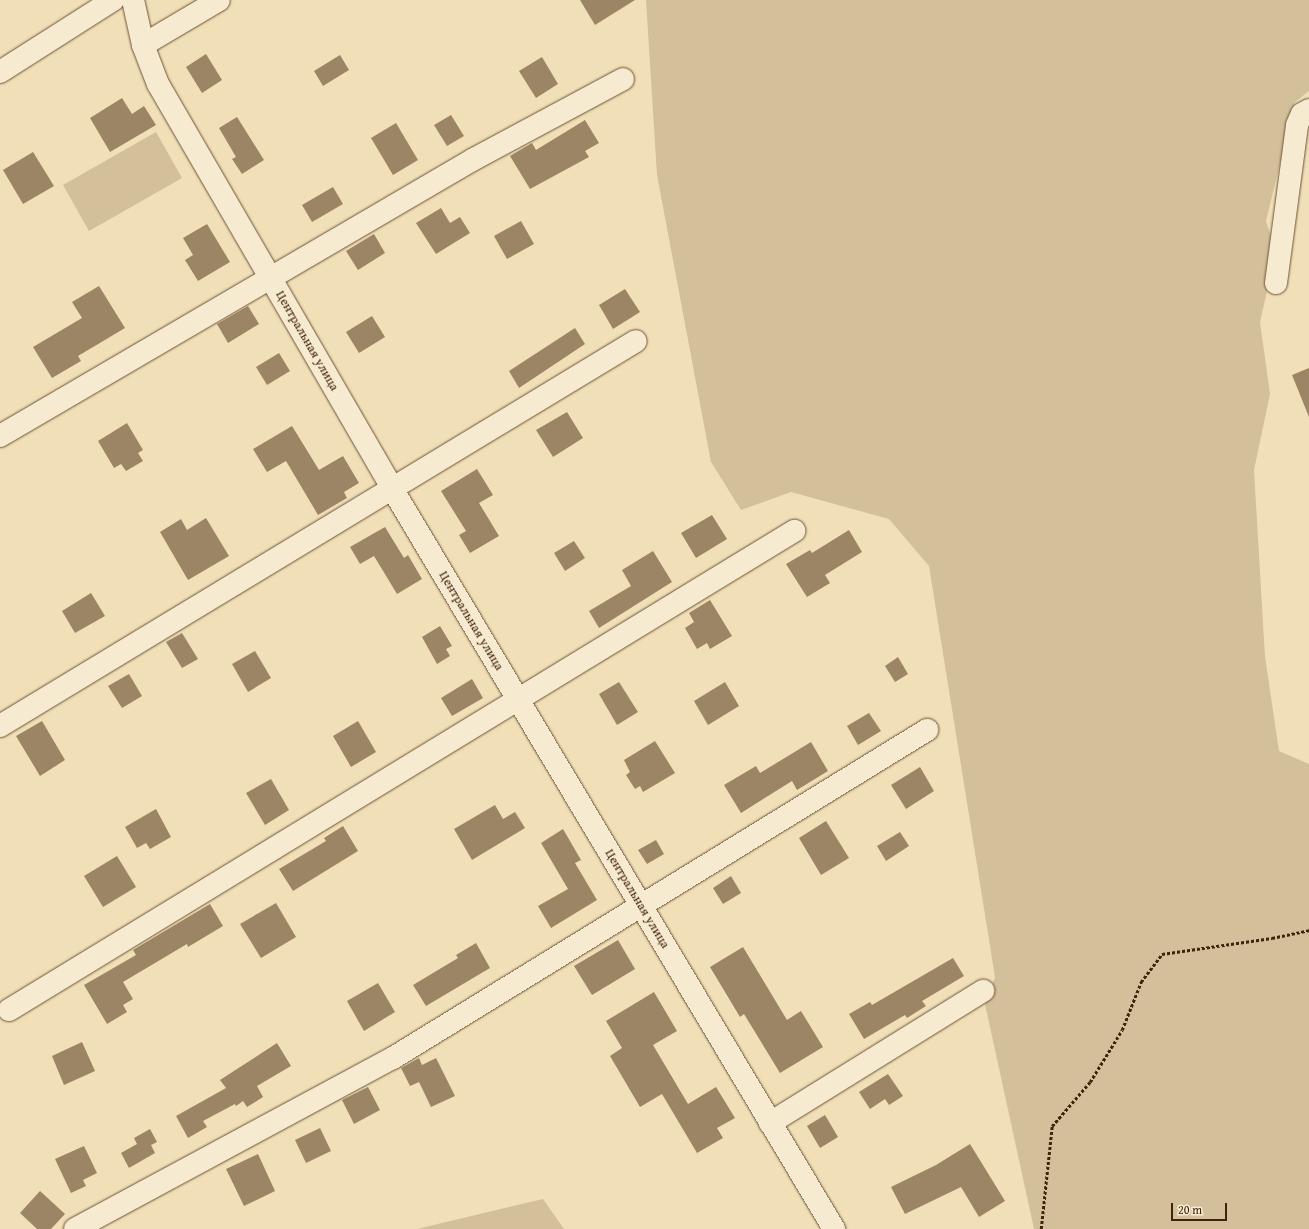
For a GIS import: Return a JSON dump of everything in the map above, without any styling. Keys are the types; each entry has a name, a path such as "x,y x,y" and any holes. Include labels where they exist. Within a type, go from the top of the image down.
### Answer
{"street":[{"path":"0,72 113,0"},
{"name":"Центральная улица","path":"133,0 143,45 158,84 393,490 834,1229"},
{"path":"143,45 219,0"},
{"path":"0,436 474,159 623,79"},
{"path":"1276,283 1297,125 1302,114 1309,110"},
{"path":"0,726 393,490 636,341"},
{"path":"9,1010 794,531"},
{"path":"74,1229 393,1058 927,730"},
{"path":"770,1123 983,991"}],"path":[{"path":"1041,1229 1052,1126 1090,1082 1122,1030 1141,982 1162,954 1272,938 1309,930"}],"shaded area":[{"path":"646,0 1309,0 1309,91 1295,102 1266,221 1276,252 1260,322 1270,394 1254,470 1265,657 1279,751 1309,764 1309,1229 1034,1229 985,1004 995,977 929,566 889,519 791,492 741,510 711,462 657,175"},
{"path":"156,132 182,178 89,231 63,185"},
{"path":"543,1199 564,1229 417,1229"}],"building":[{"path":"580,0 635,0 595,25"},
{"path":"206,54 222,80 202,93 186,67"},
{"path":"340,55 349,70 323,86 314,71"},
{"path":"542,57 558,84 536,98 519,71"},
{"path":"122,98 132,114 144,106 156,125 110,152 90,118"},
{"path":"451,115 464,136 447,146 434,125"},
{"path":"237,117 264,160 242,174 232,159 236,157 219,128"},
{"path":"585,120 599,143 585,151 589,157 530,189 510,156 532,143 536,150"},
{"path":"396,123 418,160 393,175 371,138"},
{"path":"33,152 54,186 23,204 3,170"},
{"path":"333,187 343,204 312,222 302,205"},
{"path":"441,208 450,223 460,217 470,233 436,254 416,223"},
{"path":"521,221 534,244 507,259 494,236"},
{"path":"207,224 230,262 198,281 185,260 193,255 183,238"},
{"path":"374,234 385,253 358,270 346,251"},
{"path":"99,286 125,328 78,356 81,361 52,378 33,347 82,318 72,302"},
{"path":"625,289 640,312 613,329 599,305"},
{"path":"248,306 259,324 228,343 217,324"},
{"path":"372,316 385,337 359,353 346,332"},
{"path":"575,328 585,344 519,388 509,371"},
{"path":"279,353 290,371 267,385 256,367"},
{"path":"1309,368 1309,417 1292,375"},
{"path":"567,412 583,438 553,457 536,430"},
{"path":"127,423 143,450 138,453 143,461 126,471 121,464 114,468 98,441"},
{"path":"292,426 319,470 343,456 359,483 344,492 347,498 318,515 286,461 267,472 253,449"},
{"path":"477,469 493,495 479,503 499,536 470,553 459,535 466,531 441,491"},
{"path":"712,515 727,539 696,558 681,533"},
{"path":"206,518 229,556 188,580 160,532 181,519 187,530"},
{"path":"385,527 404,558 408,555 422,579 397,594 374,556 360,564 350,547"},
{"path":"849,530 862,552 825,575 830,583 807,597 786,564 810,550 812,553"},
{"path":"574,541 585,558 565,571 554,553"},
{"path":"653,551 672,582 599,628 589,611 631,586 622,570"},
{"path":"91,593 105,616 75,633 62,611"},
{"path":"710,600 732,636 710,649 707,643 697,649 685,628 694,622 689,613"},
{"path":"440,626 452,646 446,649 450,656 437,664 422,637"},
{"path":"182,633 198,659 182,668 166,642"},
{"path":"255,651 271,678 248,692 232,664"},
{"path":"898,657 908,674 895,682 885,666"},
{"path":"129,674 142,696 122,708 108,686"},
{"path":"472,679 483,698 452,716 441,698"},
{"path":"619,682 638,712 617,725 599,694"},
{"path":"725,682 739,706 708,725 694,701"},
{"path":"869,713 881,731 858,745 847,726"},
{"path":"42,721 65,760 40,776 16,736"},
{"path":"358,721 376,752 351,767 333,736"},
{"path":"655,741 675,773 643,792 640,786 635,789 626,775 630,772 624,760"},
{"path":"811,742 828,771 797,790 792,781 741,813 724,785 756,766 760,773"},
{"path":"920,767 934,791 906,809 891,785"},
{"path":"271,779 289,810 265,825 246,793"},
{"path":"495,805 503,819 515,812 525,828 472,860 454,829"},
{"path":"156,809 171,837 150,849 146,843 137,848 125,827"},
{"path":"826,821 849,858 821,875 799,838"},
{"path":"343,826 358,851 293,891 279,869 326,841 324,838"},
{"path":"563,829 581,860 575,863 597,900 551,928 538,906 568,889 541,843"},
{"path":"900,832 909,846 886,861 877,846"},
{"path":"656,840 664,854 647,864 638,850"},
{"path":"117,856 136,887 103,907 84,876"},
{"path":"731,876 741,893 723,904 713,888"},
{"path":"276,903 296,937 261,958 240,924"},
{"path":"210,904 223,926 188,947 187,944 123,982 133,999 123,1005 127,1012 107,1024 84,985 136,955 133,950"},
{"path":"618,940 635,969 592,995 574,966"},
{"path":"476,943 490,968 426,1006 413,985 458,958 456,955"},
{"path":"743,947 787,1020 801,1011 823,1047 780,1073 744,1014 740,1017 710,967"},
{"path":"953,958 964,976 922,1001 926,1006 907,1018 905,1015 864,1039 849,1014 870,1002 872,1005"},
{"path":"378,983 395,1012 364,1031 347,1001"},
{"path":"654,992 677,1031 653,1045 688,1104 716,1087 735,1118 717,1128 723,1138 697,1153 662,1094 640,1107 610,1056 622,1048 606,1021"},
{"path":"82,1042 95,1071 64,1085 52,1056"},
{"path":"277,1043 291,1066 257,1086 263,1097 247,1107 243,1101 236,1106 235,1104 203,1121 207,1127 188,1138 176,1116 226,1088 220,1080"},
{"path":"419,1058 422,1065 436,1058 455,1096 431,1107 419,1082 410,1086 401,1068"},
{"path":"888,1074 903,1096 889,1105 885,1099 870,1109 859,1092"},
{"path":"368,1087 380,1110 354,1124 342,1100"},
{"path":"825,1115 838,1137 820,1148 807,1126"},
{"path":"320,1128 331,1151 306,1163 295,1140"},
{"path":"150,1129 157,1142 151,1145 155,1153 129,1168 121,1153 137,1144 134,1138"},
{"path":"970,1144 1005,1201 979,1217 961,1187 905,1214 891,1187 936,1165"},
{"path":"84,1146 97,1173 83,1180 86,1186 71,1193 55,1159"},
{"path":"258,1154 275,1191 244,1206 226,1169"},
{"path":"40,1191 65,1214 51,1229 37,1229 20,1213"}]}
